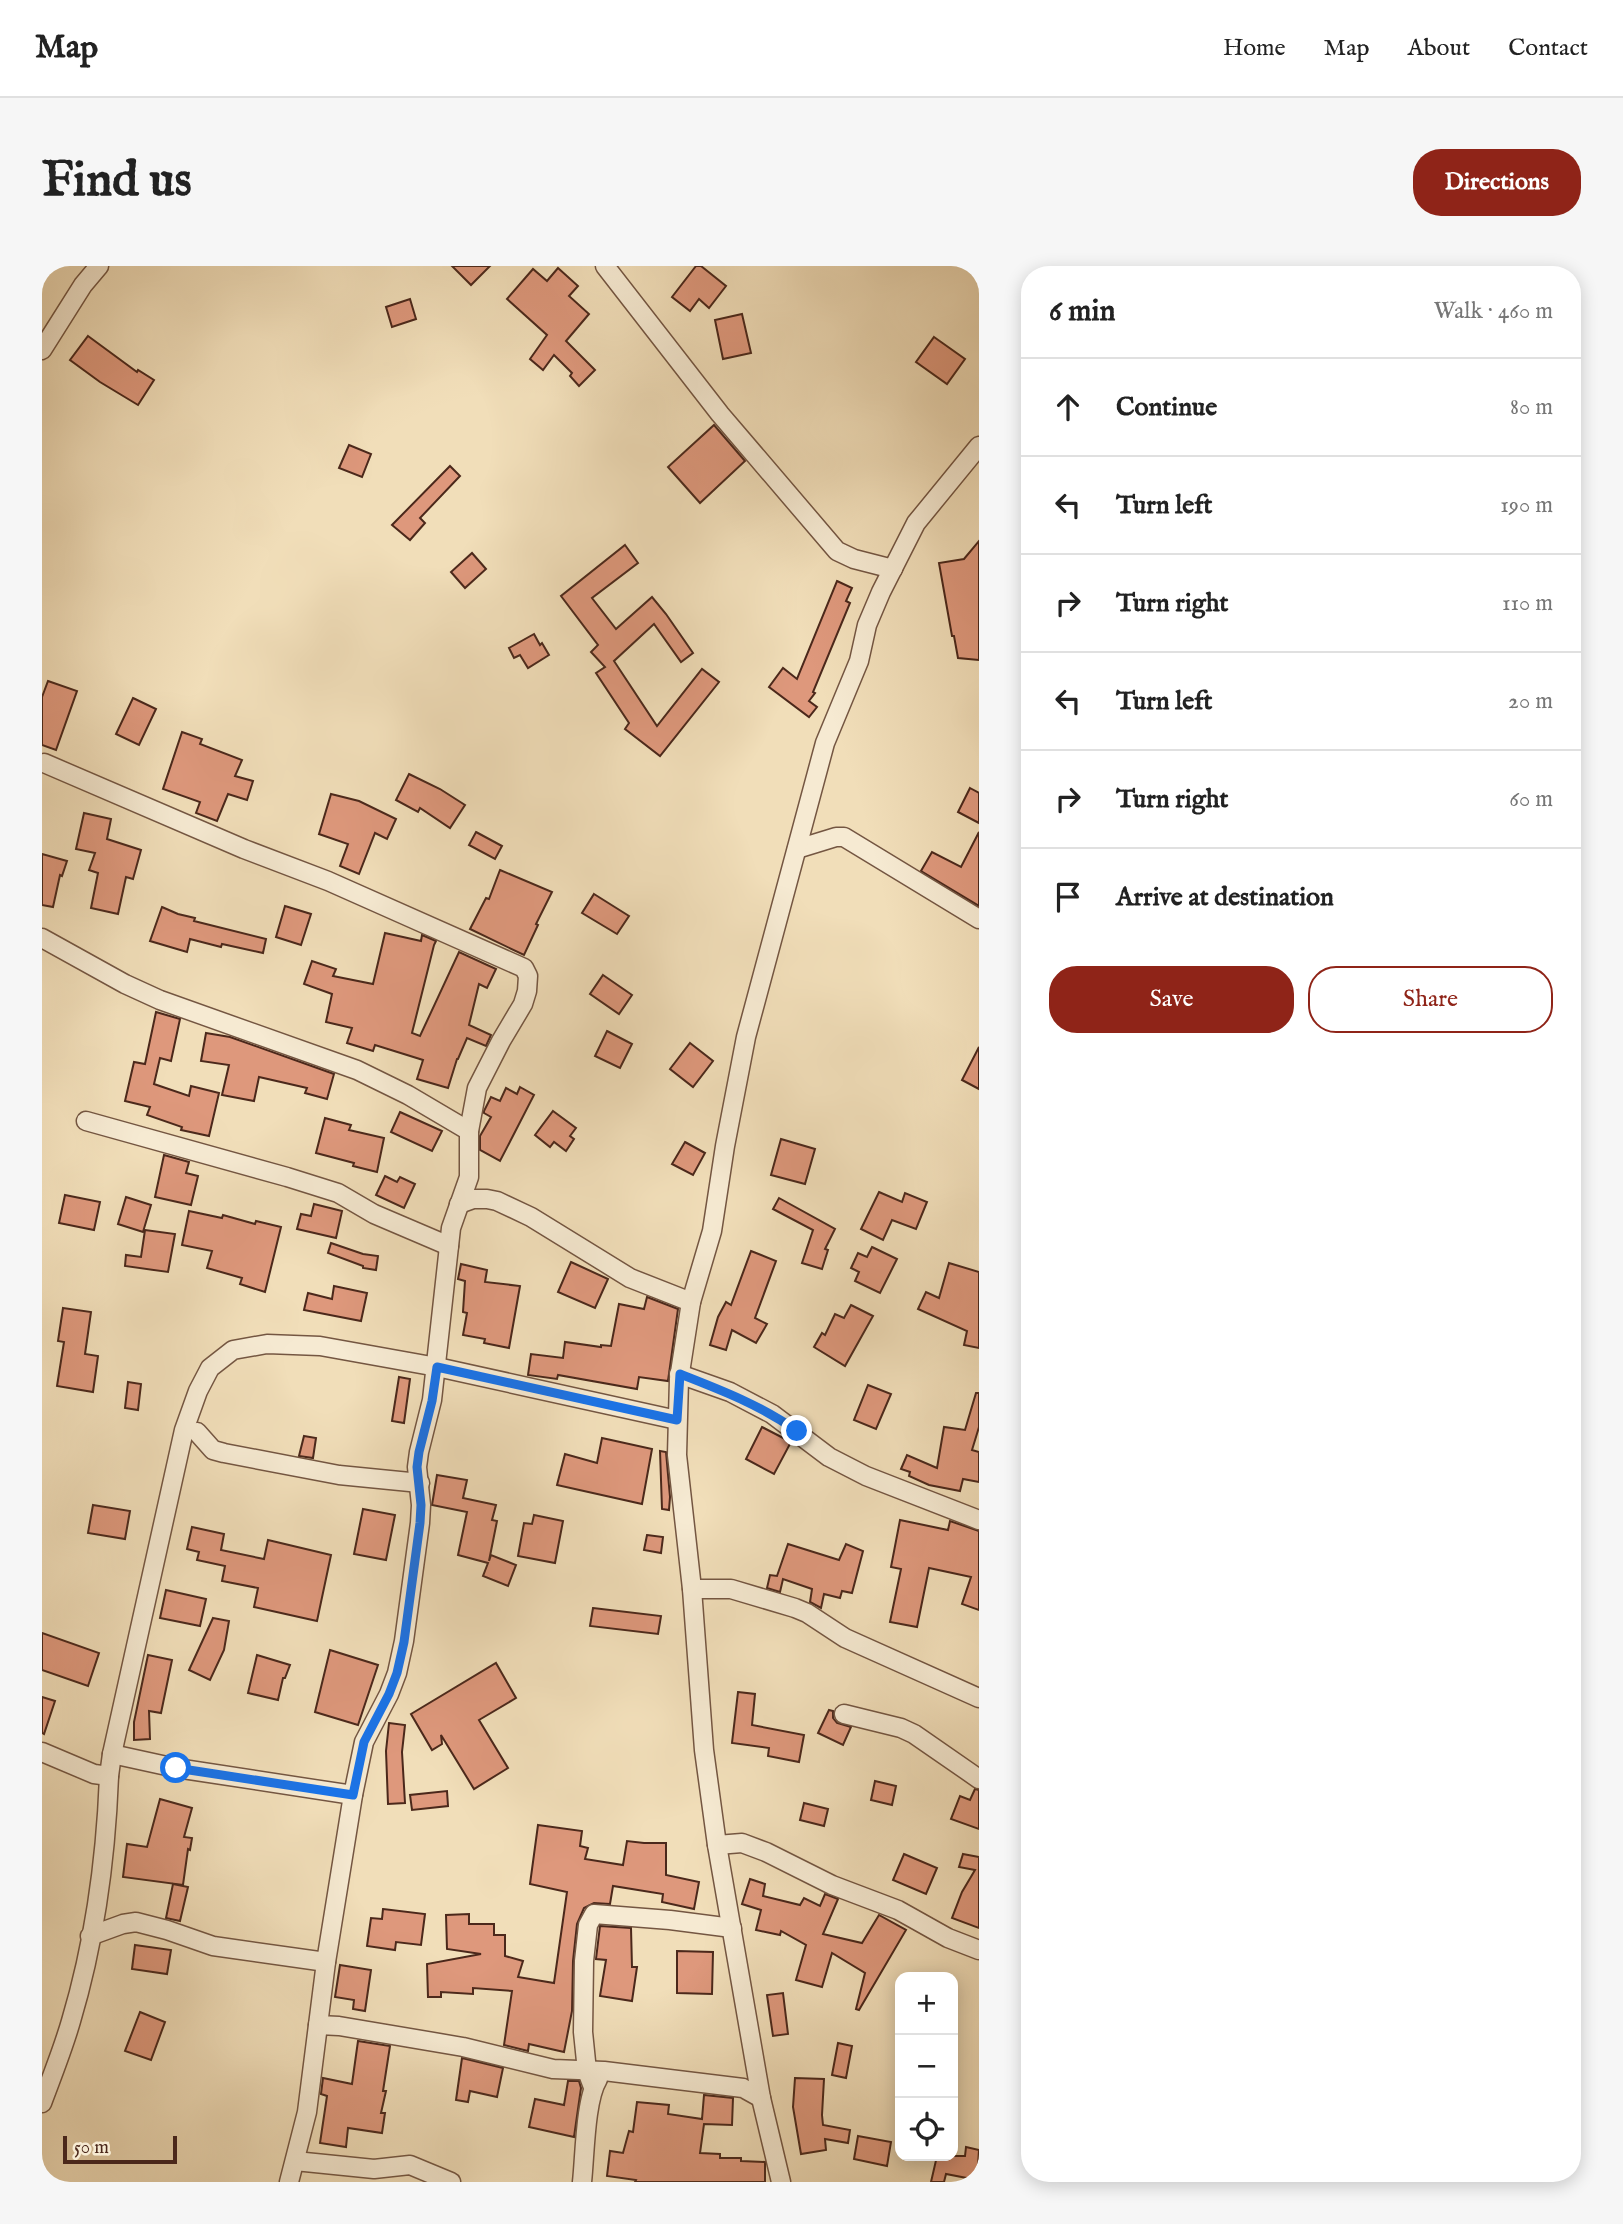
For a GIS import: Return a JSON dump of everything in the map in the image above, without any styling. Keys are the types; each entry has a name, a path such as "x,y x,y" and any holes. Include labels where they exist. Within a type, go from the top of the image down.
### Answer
{"street":[{"path":"42,350 83,285 99,266"},
{"path":"605,266 720,414 837,551 854,559 893,569"},
{"path":"781,2182 761,2098 717,1845 704,1750 692,1589 677,1455 680,1374 691,1302 712,1231 746,1037 824,743 859,661 867,625 916,523 979,446"},
{"path":"44,763 244,849 328,881 524,968 528,976 523,1004 477,1088 469,1131 469,1177 454,1216 432,1401 419,1452 417,1467 420,1523 402,1649 389,1694 364,1742 326,1962 307,2112 289,2182"},
{"path":"797,849 836,836 844,837 979,919"},
{"path":"42,939 160,1000 357,1070 408,1095 469,1131"},
{"path":"86,1121 338,1193 374,1214 449,1247"},
{"path":"469,1177 487,1199"},
{"path":"459,1204 473,1199 487,1199 531,1217 629,1278 691,1302"},
{"path":"662,1289 699,1273"},
{"path":"42,2103 71,2020 90,1936 106,1843 112,1754 184,1430 202,1380 210,1368 233,1350 267,1344 320,1346 437,1367 677,1420"},
{"path":"680,1374 730,1392 772,1414 829,1457 866,1476 979,1520"},
{"path":"197,1432 213,1450 223,1454 339,1475 419,1483"},
{"path":"692,1589 730,1589 795,1608 845,1638 979,1698"},
{"path":"844,1714 901,1728 914,1734 979,1779"},
{"path":"42,1752 94,1774 109,1776"},
{"path":"112,1754 176,1768 353,1795"},
{"path":"717,1845 742,1843 766,1852 832,1885 898,1910 948,1938 979,1950"},
{"path":"96,1902 123,1924"},
{"path":"582,2182 595,2076 583,2032 584,1961 588,1924 594,1914 732,1928"},
{"path":"90,1936 123,1924 147,1924 213,1946 326,1962"},
{"path":"318,2025 339,2026 463,2047 553,2069 595,2076 743,2088 761,2098"},
{"path":"743,2088 758,2070"},
{"path":"295,2161 374,2169 410,2165 451,2182"}],"building":[{"path":"452,266 490,266 471,285"},
{"path":"696,266 701,266 726,286 709,308 699,299 690,311 672,297"},
{"path":"558,268 578,286 569,296 589,314 566,341 595,370 579,386 570,376 572,373 554,355 543,370 530,359 547,335 507,299 533,269 547,281"},
{"path":"410,299 416,319 392,327 386,307"},
{"path":"742,314 751,353 723,359 715,320"},
{"path":"88,336 137,372 138,370 154,380 138,405 70,360"},
{"path":"934,337 965,359 947,384 916,362"},
{"path":"714,425 745,461 700,503 668,467"},
{"path":"349,445 371,454 362,477 339,468"},
{"path":"450,466 460,476 420,518 425,523 410,540 392,525"},
{"path":"979,541 979,660 958,658 939,563 964,559"},
{"path":"625,545 638,563 592,598 616,629 652,597 693,653 681,662 654,624 614,661 657,726 702,669 719,682 660,756 625,729 629,723 596,673 605,667 591,652 598,645 561,596"},
{"path":"472,553 486,569 465,588 451,572"},
{"path":"837,581 852,588 846,601 850,603 813,692 815,693 809,701 817,707 809,717 769,687 783,668 797,679"},
{"path":"534,634 549,655 528,668 520,655 514,658 509,648"},
{"path":"48,681 77,691 56,750 42,745 42,697"},
{"path":"133,698 156,709 139,745 116,734"},
{"path":"182,732 202,739 200,744 242,760 235,776 253,781 247,800 228,794 217,821 196,813 200,802 163,789"},
{"path":"409,774 465,805 450,828 420,808 418,812 396,800"},
{"path":"970,788 979,793 979,823 958,812"},
{"path":"331,794 359,801 396,819 387,839 375,833 359,874 340,866 348,844 319,834"},
{"path":"84,813 111,819 107,839 141,850 133,879 126,877 118,914 91,908 98,873 89,870 95,853 76,849"},
{"path":"476,832 502,846 495,859 469,845"},
{"path":"979,832 979,906 921,871 932,852 961,867"},
{"path":"42,854 67,861 62,876 60,875 53,907 42,905"},
{"path":"500,870 552,892 524,955 470,929 486,898 489,899"},
{"path":"594,894 629,916 617,934 582,913"},
{"path":"285,906 311,914 301,945 276,937"},
{"path":"162,907 195,918 194,921 266,939 263,953 190,939 187,952 150,941"},
{"path":"385,933 421,941 422,935 436,941 412,1033 420,1036 459,952 496,969 487,988 479,984 469,1025 491,1035 486,1046 467,1038 448,1088 417,1079 423,1060 375,1045 373,1051 347,1043 352,1028 326,1022 332,994 304,984 312,961 336,969 333,976 373,984"},
{"path":"603,975 632,995 619,1014 590,994"},
{"path":"156,1012 180,1019 171,1061 160,1058 154,1084 189,1096 191,1086 219,1093 209,1136 181,1130 182,1127 147,1115 150,1107 125,1101 134,1062 145,1064"},
{"path":"607,1031 632,1044 620,1068 595,1056"},
{"path":"206,1033 230,1037 334,1074 327,1099 305,1093 307,1088 259,1077 254,1101 222,1095 229,1065 201,1061"},
{"path":"690,1043 713,1061 693,1087 670,1069"},
{"path":"979,1047 979,1089 962,1080"},
{"path":"520,1087 534,1095 500,1161 480,1150 480,1136 491,1117 484,1111 491,1097 500,1101 506,1088 517,1094"},
{"path":"553,1111 576,1128 570,1136 574,1139 566,1151 554,1142 550,1147 535,1135"},
{"path":"400,1112 442,1131 432,1151 391,1132"},
{"path":"325,1118 351,1125 349,1130 384,1138 377,1172 316,1153"},
{"path":"781,1139 815,1149 805,1184 771,1175"},
{"path":"685,1142 705,1153 693,1175 672,1164"},
{"path":"164,1155 189,1162 186,1173 198,1176 191,1205 155,1197"},
{"path":"385,1176 397,1182 400,1177 415,1184 404,1208 376,1195"},
{"path":"879,1192 902,1202 905,1193 927,1202 916,1229 892,1220 883,1240 861,1229"},
{"path":"65,1195 100,1202 94,1230 59,1223"},
{"path":"126,1197 151,1205 143,1232 118,1224"},
{"path":"779,1198 835,1229 825,1249 828,1250 822,1269 802,1263 813,1230 773,1209"},
{"path":"314,1204 342,1211 336,1238 297,1229 301,1214 311,1216"},
{"path":"189,1211 281,1227 265,1292 240,1284 242,1278 207,1268 212,1251 182,1245"},
{"path":"145,1230 175,1234 168,1272 125,1266 126,1255 141,1257"},
{"path":"331,1243 378,1256 376,1270 363,1268 328,1253"},
{"path":"872,1247 897,1259 880,1293 855,1281 859,1272 851,1268 858,1253 867,1257"},
{"path":"751,1251 776,1261 755,1318 767,1324 756,1343 732,1330 726,1350 710,1345 718,1317 726,1302 731,1305"},
{"path":"571,1262 608,1279 595,1308 558,1292"},
{"path":"949,1263 979,1272 979,1348 964,1345 967,1331 918,1309 926,1292 939,1298"},
{"path":"461,1264 487,1270 485,1282 520,1286 509,1348 484,1343 485,1339 463,1335 467,1313 463,1312 465,1281 458,1279"},
{"path":"334,1286 367,1293 361,1321 304,1310 308,1293 332,1299"},
{"path":"647,1297 678,1309 668,1381 639,1377 637,1389 558,1375 557,1379 528,1375 531,1354 563,1358 565,1342 611,1346 619,1304 644,1309"},
{"path":"851,1305 873,1316 845,1366 814,1347 822,1333 825,1335 835,1314 844,1318"},
{"path":"63,1308 91,1312 85,1354 98,1356 93,1392 57,1386 64,1342 58,1341"},
{"path":"399,1377 410,1379 404,1423 392,1421"},
{"path":"128,1382 141,1384 138,1410 125,1408"},
{"path":"868,1385 891,1394 876,1429 854,1420"},
{"path":"976,1393 979,1393 979,1427 972,1450 979,1452 979,1482 963,1479 960,1491 929,1485 909,1476 910,1472 901,1469 907,1455 937,1468 944,1427 965,1430"},
{"path":"762,1427 791,1442 774,1474 746,1459"},
{"path":"304,1436 316,1438 313,1458 299,1456"},
{"path":"602,1438 652,1449 642,1504 557,1485 565,1454 597,1463"},
{"path":"660,1451 666,1452 669,1510 662,1509"},
{"path":"437,1475 467,1480 463,1498 496,1505 492,1520 497,1521 489,1561 491,1555 516,1565 508,1586 483,1576 488,1563 458,1555 467,1512 432,1505"},
{"path":"93,1505 130,1511 125,1539 88,1533"},
{"path":"363,1509 395,1515 386,1560 354,1554"},
{"path":"534,1515 563,1521 555,1563 518,1556 524,1523 532,1524"},
{"path":"900,1520 948,1530 950,1521 979,1531 979,1610 962,1604 971,1577 929,1568 917,1627 890,1622 901,1569 891,1567"},
{"path":"192,1527 224,1534 221,1550 264,1559 268,1540 331,1555 317,1621 254,1607 258,1588 222,1581 225,1566 197,1560 199,1552 187,1549"},
{"path":"647,1535 663,1537 661,1553 644,1550"},
{"path":"788,1544 839,1560 846,1544 863,1551 852,1593 842,1591 840,1598 824,1594 821,1608 810,1602 812,1589 783,1579 780,1592 767,1588 770,1575 777,1576"},
{"path":"166,1590 206,1599 200,1626 160,1618"},
{"path":"593,1608 661,1616 658,1634 590,1626"},
{"path":"213,1618 229,1621 224,1650 210,1680 189,1670"},
{"path":"42,1633 99,1653 88,1686 42,1670"},
{"path":"330,1650 378,1665 358,1725 315,1712"},
{"path":"148,1655 172,1660 161,1713 149,1711 150,1739 134,1740 134,1722"},
{"path":"257,1655 290,1665 283,1678 278,1700 248,1693"},
{"path":"496,1663 516,1698 479,1720 508,1768 474,1789 441,1735 442,1744 432,1750 411,1714"},
{"path":"738,1692 755,1694 752,1725 804,1735 799,1762 768,1756 769,1748 732,1743"},
{"path":"42,1697 55,1701 44,1734 42,1733"},
{"path":"829,1710 833,1711 833,1718 837,1723 851,1727 843,1745 818,1733"},
{"path":"389,1723 405,1725 402,1752 405,1803 388,1804 386,1751"},
{"path":"875,1781 896,1786 892,1805 871,1800"},
{"path":"975,1789 979,1790 979,1829 951,1819 960,1796 970,1800"},
{"path":"447,1791 448,1806 412,1810 410,1795"},
{"path":"160,1799 192,1808 184,1837 192,1838 183,1885 123,1877 127,1844 147,1847"},
{"path":"804,1803 828,1809 824,1826 800,1820"},
{"path":"538,1825 582,1831 580,1846 588,1848 585,1859 623,1865 627,1841 666,1843 666,1875 699,1882 694,1909 662,1902 663,1894 613,1886 610,1904 594,1903 584,1908 577,1924 572,2011 564,2052 529,2044 528,2051 504,2045 512,1991 473,1988 473,1994 441,1992 441,1997 428,1997 427,1964 481,1954 447,1949 446,1915 469,1914 469,1924 494,1924 494,1935 505,1935 505,1956 523,1961 518,1977 554,1983 567,1892 530,1884"},
{"path":"904,1854 937,1868 926,1894 893,1880"},
{"path":"963,1854 979,1857 979,1928 952,1918 962,1892 975,1870 959,1867"},
{"path":"750,1879 765,1884 763,1896 800,1905 804,1898 820,1906 825,1894 838,1899 823,1934 862,1943 879,1915 906,1930 859,2010 856,2009 865,1973 832,1953 822,1987 796,1980 806,1945 781,1931 780,1935 756,1930 761,1910 742,1904"},
{"path":"173,1884 188,1887 180,1921 166,1918"},
{"path":"383,1909 425,1914 421,1945 396,1942 395,1950 367,1946 371,1918 382,1919"},
{"path":"600,1926 631,1928 632,1967 637,1967 632,2001 600,1996 606,1960 596,1959"},
{"path":"135,1945 171,1950 167,1974 132,1969"},
{"path":"677,1951 713,1952 712,1994 677,1993"},
{"path":"340,1965 371,1970 365,2011 353,2009 354,2000 335,1997"},
{"path":"783,1993 788,2034 773,2036 767,1995"},
{"path":"140,2012 165,2022 151,2060 125,2051"},
{"path":"358,2041 390,2046 383,2091 386,2091 381,2113 385,2113 382,2133 348,2128 346,2147 320,2143 327,2096 321,2094 323,2078 352,2084"},
{"path":"838,2043 852,2046 846,2078 832,2075"},
{"path":"462,2058 503,2068 497,2097 470,2091 468,2102 456,2100"},
{"path":"795,2078 824,2079 823,2125 850,2130 848,2143 825,2139 826,2150 801,2154 793,2107"},
{"path":"568,2081 579,2081 581,2088 574,2137 529,2127 535,2099 564,2105"},
{"path":"704,2095 733,2098 732,2125 704,2124 700,2153 720,2154 720,2158 741,2158 741,2161 765,2162 765,2182 635,2182 636,2180 607,2176 610,2151 623,2153 629,2131 633,2132 637,2102 669,2105 668,2114 702,2119"},
{"path":"858,2136 891,2142 887,2166 854,2159"},
{"path":"966,2147 979,2150 977,2180 946,2174 944,2182 931,2182 936,2161 958,2161 958,2156 965,2156"}],"route":[{"path":"176,1768 353,1795 364,1742 389,1694 404,1642 420,1523 417,1467 437,1367 677,1420 680,1374 730,1392 772,1414 797,1431"}]}
